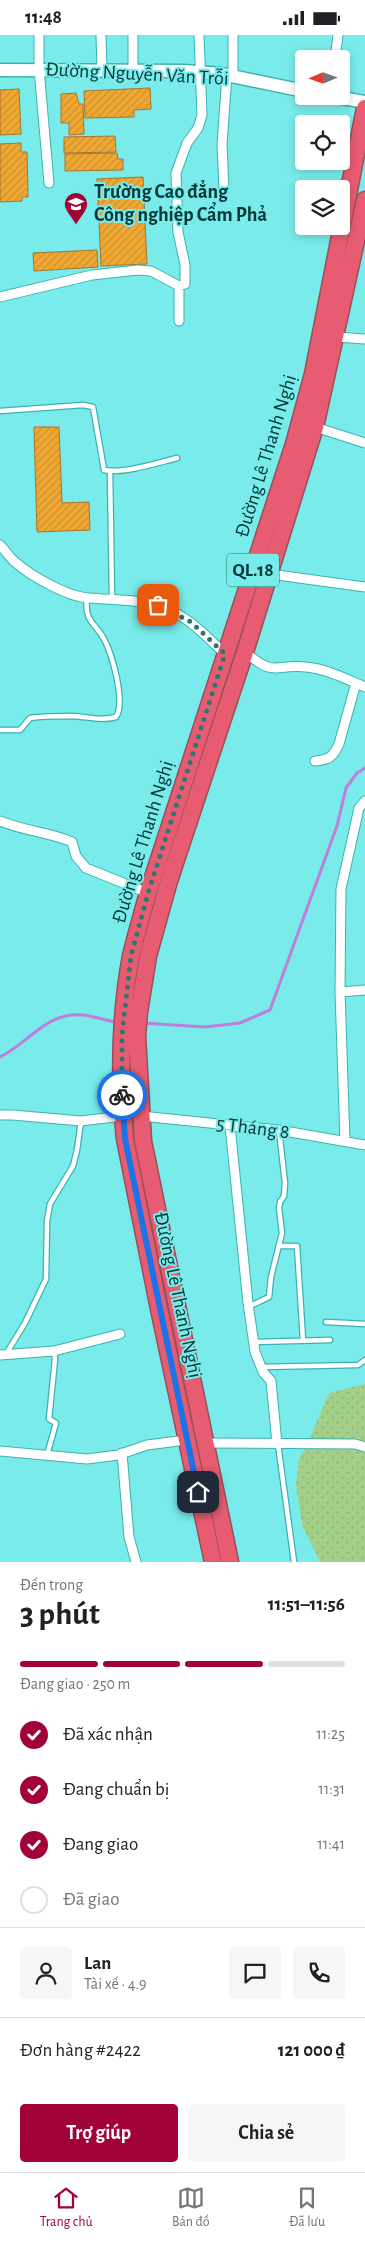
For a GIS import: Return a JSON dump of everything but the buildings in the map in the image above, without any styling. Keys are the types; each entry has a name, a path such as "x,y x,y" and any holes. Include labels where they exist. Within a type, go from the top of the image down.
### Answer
{"highway":[{"name":"Đường Lê Thanh Nghị","path":"131,1011 131,956 148,893 294,444 313,375 365,108"},
{"name":"Đường Lê Thanh Nghị","path":"131,1011 169,881 270,574 315,427 365,200"},
{"path":"181,791 198,797"},
{"name":"QL.18","path":"130,1036 131,1011"},
{"name":"Đường Lê Thanh Nghị","path":"130,1036 122,1116 125,1139 213,1562"},
{"name":"Đường Lê Thanh Nghị","path":"130,1036 143,1141 230,1562"},
{"path":"159,1309 176,1305"}],"street":[{"path":"39,35 39,69 49,183"},
{"path":"101,35 102,70"},
{"path":"133,35 133,71"},
{"path":"180,286 185,284 186,276 178,232 176,173 188,143 198,128 202,115 199,35"},
{"path":"224,190 222,143 233,35"},
{"path":"336,50 338,35"},
{"name":"Đường Nguyễn Văn Trỗi","path":"0,70 39,69 201,73 230,76 295,89"},
{"path":"350,99 365,102"},
{"path":"0,297 92,275 138,270 150,271 180,286"},
{"path":"179,321 180,286"},
{"path":"336,337 365,339"},
{"path":"315,427 365,443"},
{"path":"0,545 14,561 33,575 72,594 88,598 112,598 158,605 191,622 225,654"},
{"path":"270,574 365,587"},
{"path":"245,651 260,665 269,669 305,667 331,672 365,687"},
{"path":"315,761 326,760 335,753 356,683"},
{"path":"346,1141 340,991 342,889 359,808 365,801"},
{"path":"0,821 24,830 57,835 72,842 76,856 86,868 148,893"},
{"path":"340,991 365,990"},
{"path":"0,1115 81,1121 122,1116"},
{"name":"5 Tháng 8","path":"141,1116 279,1131 365,1145"},
{"path":"230,1125 248,1307 254,1342 261,1367 271,1381 277,1444"},
{"path":"3,1354 54,1351 120,1333"},
{"path":"0,1451 87,1459 122,1453 147,1445 186,1439"},
{"path":"205,1443 355,1444 365,1447"},
{"path":"122,1453 129,1537 135,1562"}],"lane":[{"path":"0,411 83,405 93,407 101,463 104,470 110,471 177,458"},
{"path":"110,471 112,598"},
{"path":"0,730 20,730 30,718 37,717 74,716 101,720 116,717 120,711 113,661 103,637 90,622 86,604 88,598"},
{"path":"3,1354 24,1323 46,1279 47,1221 50,1205 73,1166 81,1121"},
{"path":"248,1307 270,1297 271,1277 280,1246 282,1233 280,1202 284,1196 285,1183 279,1131"},
{"path":"280,1246 297,1246 302,1341"},
{"path":"326,1322 365,1324"},
{"path":"254,1342 330,1339"},
{"path":"46,1455 56,1423 49,1419 55,1359 54,1351"},
{"path":"261,1367 358,1365 365,1360"},
{"path":"277,1444 294,1562"}],"green space":[{"path":"365,1384 365,1562 320,1562 302,1525 296,1485 299,1459 329,1393"}],"waterway":[{"path":"143,1023 205,1027 240,1023 270,1010 337,826 346,788 357,773 365,768"},
{"path":"0,1057 11,1051 39,1029 59,1018 70,1015 83,1015 117,1022"}],"way so far":[{"path":"122,1095 122,1035 131,956 148,893 225,654 191,622 158,605"}],"place":[{"name":"Trường Cao đẳng Công nghiệp Cẩm Phả","path":"76,225"}],"route":[{"path":"122,1095 125,1139 198,1492"}]}
